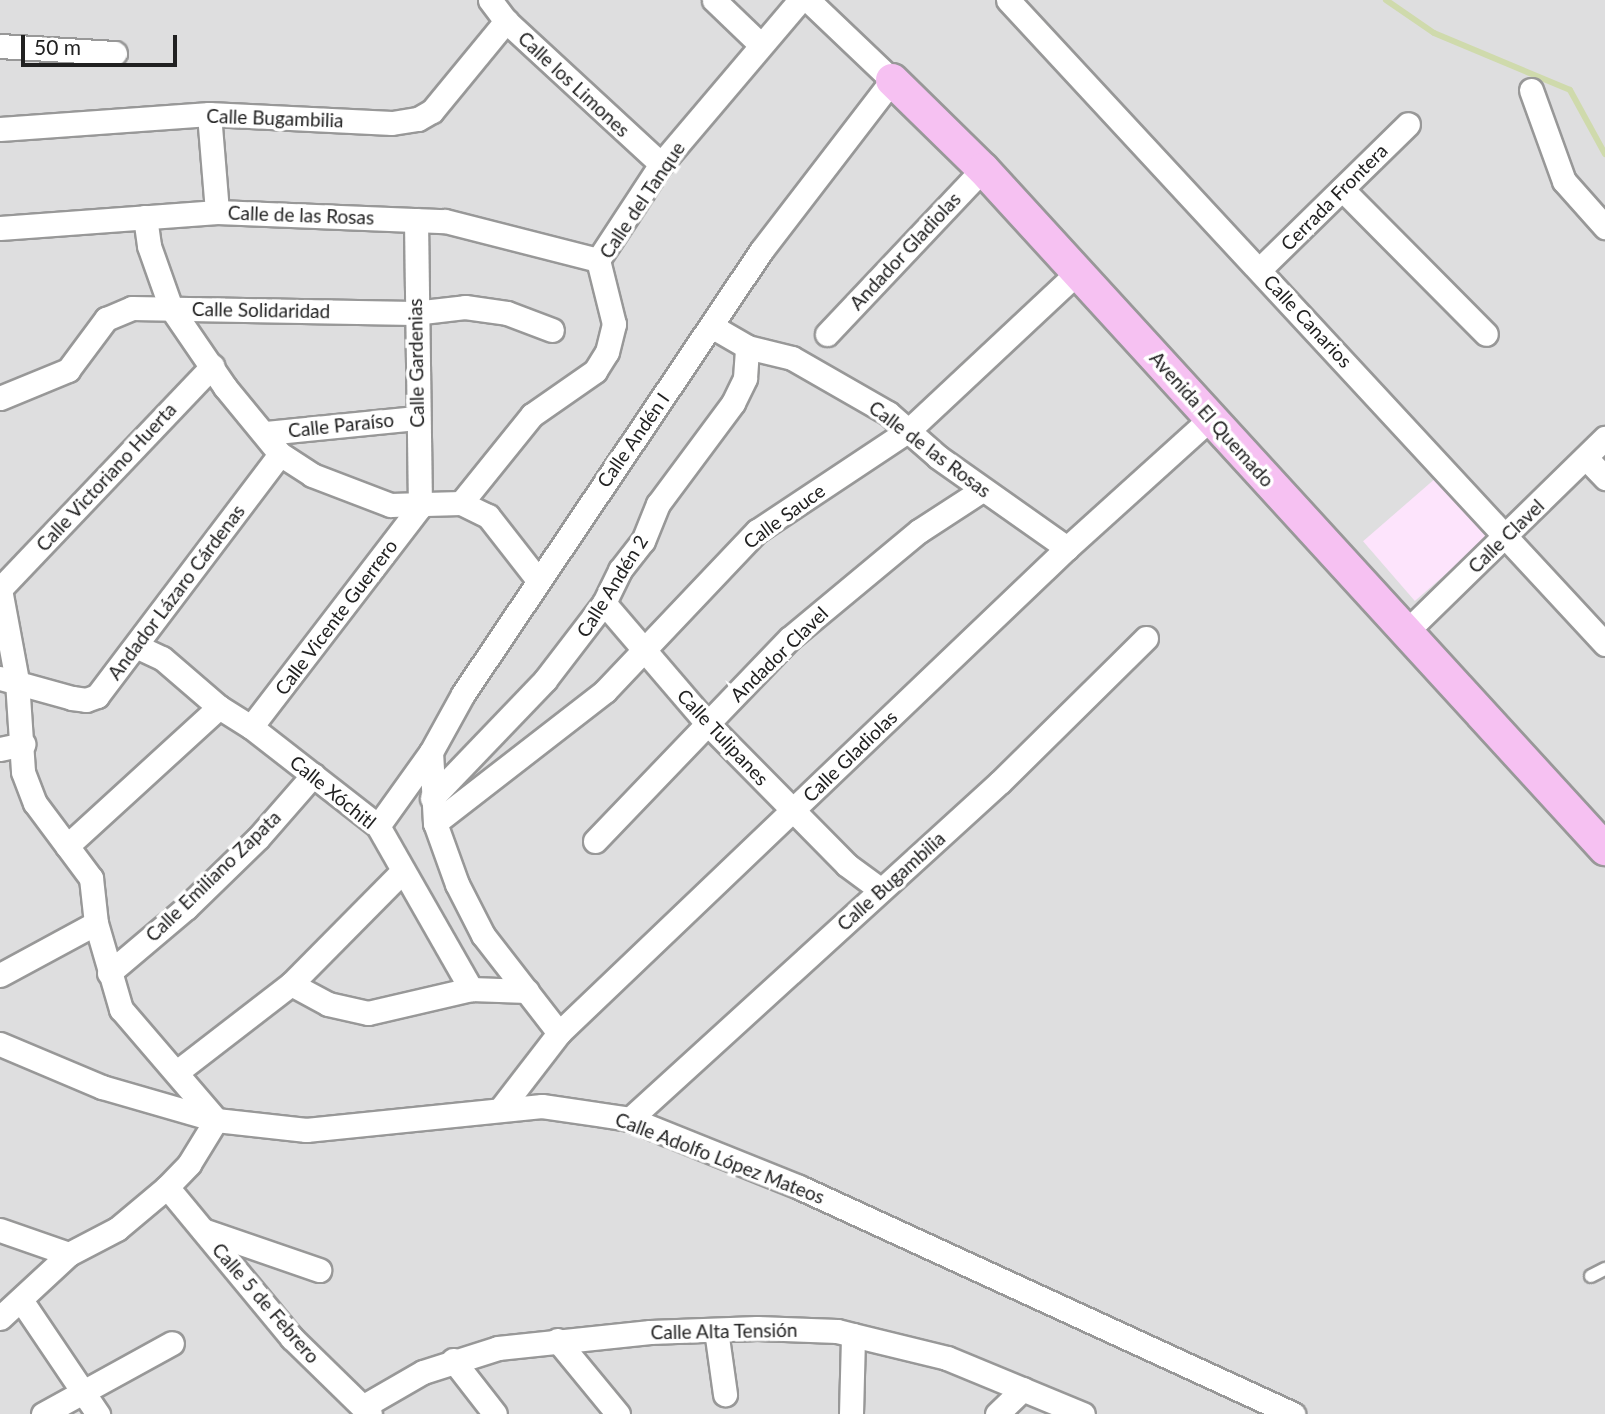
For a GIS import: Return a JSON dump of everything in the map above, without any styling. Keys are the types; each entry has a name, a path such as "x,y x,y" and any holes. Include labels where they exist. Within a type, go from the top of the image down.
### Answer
{"main road":[{"name":"Avenida El Quemado","path":"892,80 983,169 1406,632 1598,829"}],"street":[{"name":"Calle los Limones","path":"491,0 506,21 661,164"},
{"path":"715,0 761,45"},
{"name":"Calle del Tanque","path":"461,503 531,415 594,371 607,352 614,324 598,260 661,164 800,0"},
{"name":"Avenida El Quemado","path":"808,0 892,80"},
{"name":"Calle Canarios","path":"1008,0 1605,644"},
{"name":"Calle Bugambilia","path":"0,129 209,114 392,123 418,120 432,111 506,21"},
{"path":"0,46 115,53"},
{"name":"Calle Andén I","path":"378,825 431,752 538,580 822,167 892,80"},
{"path":"1531,90 1564,181 1605,227"},
{"path":"209,114 217,212"},
{"name":"Cerrada Frontera","path":"1260,270 1408,124"},
{"name":"Andador Gladiolas","path":"827,334 983,169"},
{"path":"1342,189 1486,334"},
{"name":"Calle de las Rosas","path":"0,228 217,212 445,220 598,260"},
{"path":"145,218 149,246 171,308 280,454 353,493 390,505 420,507 461,503 488,516 538,580"},
{"name":"Calle Gardenias","path":"416,220 414,313 416,418 422,486 420,507"},
{"name":"Calle Sauce","path":"435,823 523,758 646,652 757,531 908,430 1078,272"},
{"name":"Calle Solidaridad","path":"0,398 68,370 96,331 121,311 171,308 414,313 479,309 507,313 552,330"},
{"name":"Calle de las Rosas","path":"713,327 747,346 792,358 888,413 982,490 1067,548"},
{"name":"Calle Andén 2","path":"432,798 552,673 604,603 620,570 643,541 658,504 733,403 746,378 747,346"},
{"name":"Calle Victoriano Huerta","path":"0,589 212,366"},
{"name":"Calle Paraíso","path":"266,433 416,418"},
{"name":"Calle Gladiolas","path":"502,1107 559,1033 1067,548 1211,418"},
{"name":"Calle Clavel","path":"1406,632 1605,438"},
{"name":"Andador Lázaro Cárdenas","path":"9,679 86,700 97,696 138,647 280,454"},
{"path":"1586,458 1605,478"},
{"name":"Andador Clavel","path":"595,841 790,638 919,531 982,490"},
{"name":"Calle Vicente Guerrero","path":"251,727 420,507"},
{"path":"0,589 9,679 23,744 23,772 35,803 91,878 96,923 121,1009 177,1071 216,1120 189,1164 167,1187 117,1229 69,1254 0,1318"},
{"name":"Calle Tulipanes","path":"604,603 707,723 861,878 881,890"},
{"name":"Calle Bugambilia","path":"630,1119 1000,782 1146,638"},
{"name":"Calle Xóchitl","path":"138,647 162,658 219,707 251,727 378,825 401,873 471,989"},
{"path":"67,846 219,707"},
{"path":"0,749 23,744"},
{"path":"431,752 432,798 442,850 483,935 559,1033"},
{"name":"Calle Emiliano Zapata","path":"109,973 186,908 258,838 313,775"},
{"path":"177,1071 291,984 401,873"},
{"path":"0,975 96,923"},
{"path":"291,984 328,1004 368,1013 471,989 527,991"},
{"name":"Calle Adolfo López Mateos","path":"0,1044 102,1087 216,1120 306,1130 398,1124 502,1107 555,1107 630,1119 799,1187 1267,1409 1293,1414"},
{"name":"Calle 5 de Febrero","path":"167,1187 292,1338 367,1410"},
{"path":"0,1230 69,1254"},
{"path":"202,1230 319,1270"},
{"path":"21,1300 98,1414"},
{"name":"Calle Alta Tensión","path":"367,1410 453,1360 557,1340 716,1330 783,1329 853,1335 947,1358 1083,1414"},
{"path":"716,1330 725,1394"},
{"path":"851,1414 853,1335"},
{"path":"557,1340 618,1414"},
{"path":"43,1414 172,1343"},
{"path":"453,1360 495,1414"},
{"path":"997,1414 1023,1389"}],"lane":[{"path":"1591,1276 1605,1269"}],"shaded area":[{"path":"0,0 1605,0 1605,1414 0,1414"},
{"path":"1437,477 1489,537 1415,601 1363,541"}],"waterway":[{"path":"1386,0 1434,33 1570,90 1605,154"}]}
